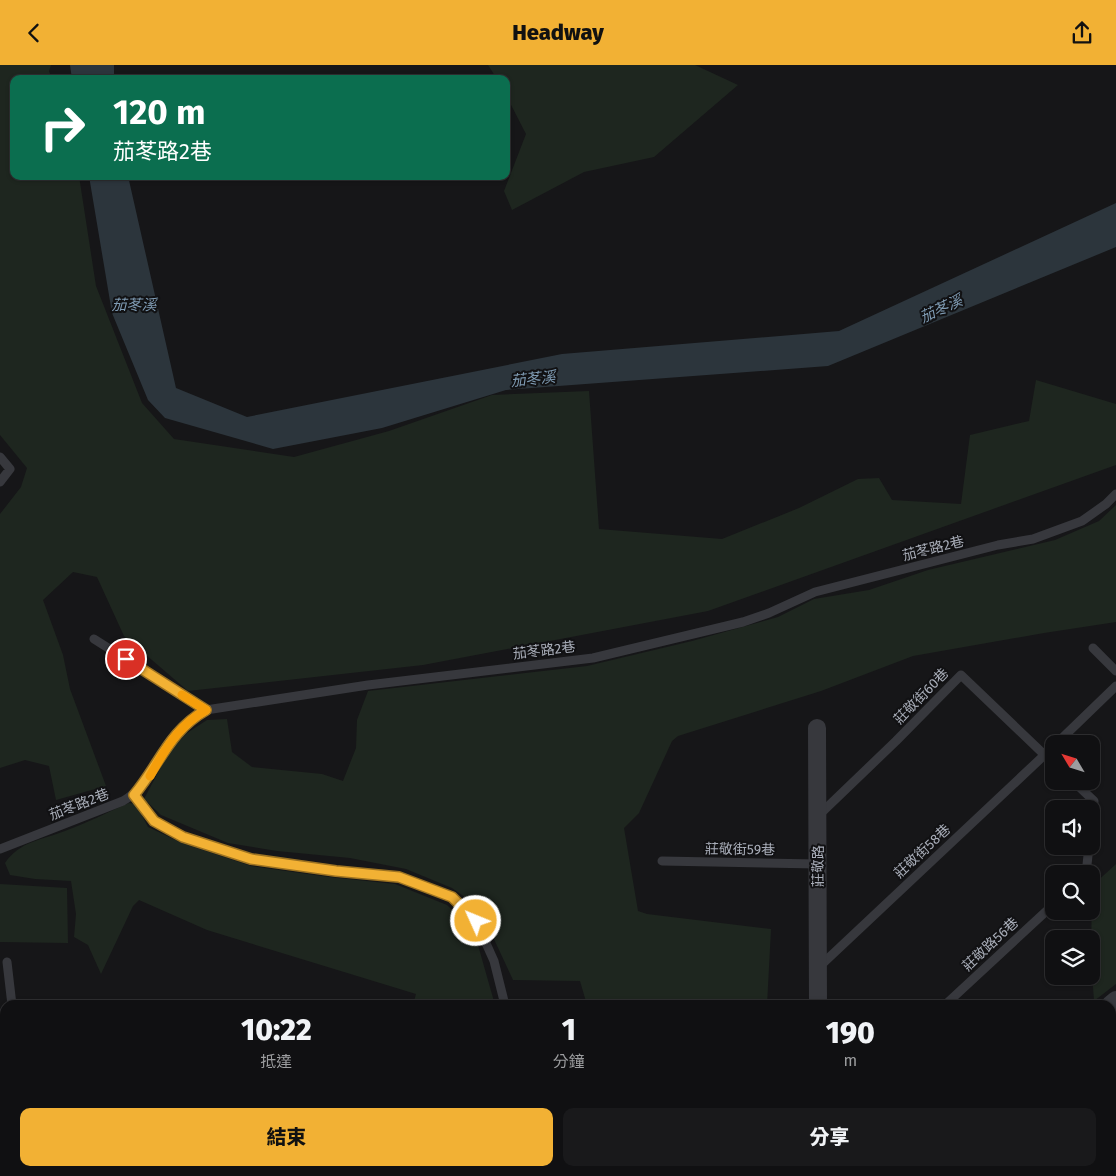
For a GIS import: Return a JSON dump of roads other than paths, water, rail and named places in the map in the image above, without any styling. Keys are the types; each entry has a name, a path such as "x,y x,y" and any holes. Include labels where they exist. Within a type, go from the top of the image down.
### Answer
{"street":[{"name":"莊敬路","path":"817,728 818,1000"}],"lane":[{"path":"0,457 10,469 0,482"},
{"name":"茄苳路2巷","path":"0,849 134,795 150,775 166,746 174,736 195,716 206,710 368,685 593,658 743,622 769,613 815,592 998,545 1033,539 1082,521 1106,504 1116,494"},
{"path":"94,639 206,710"},
{"path":"1093,647 1116,671"},
{"name":"莊敬街60巷","path":"818,816 961,675 1044,755"},
{"name":"莊敬街58巷","path":"1065,735 1116,686"},
{"name":"莊敬街58巷","path":"819,968 1044,755"},
{"path":"1082,790 1093,800"},
{"path":"134,795 154,821 183,837 251,859 327,870 399,877 452,897 476,921 494,961 504,1000"},
{"name":"莊敬街59巷","path":"662,861 818,864"},
{"name":"莊敬路56巷","path":"950,1000 1045,912"},
{"path":"7,962 11,1000"}],"water":[{"path":"70,65 114,65 114,75 71,75"},
{"name":"茄苳溪","path":"90,180 129,180 176,388 247,417 562,354 839,331 1116,203 1116,247 828,366 506,390 382,428 273,449 165,418 148,400 112,313"}]}
